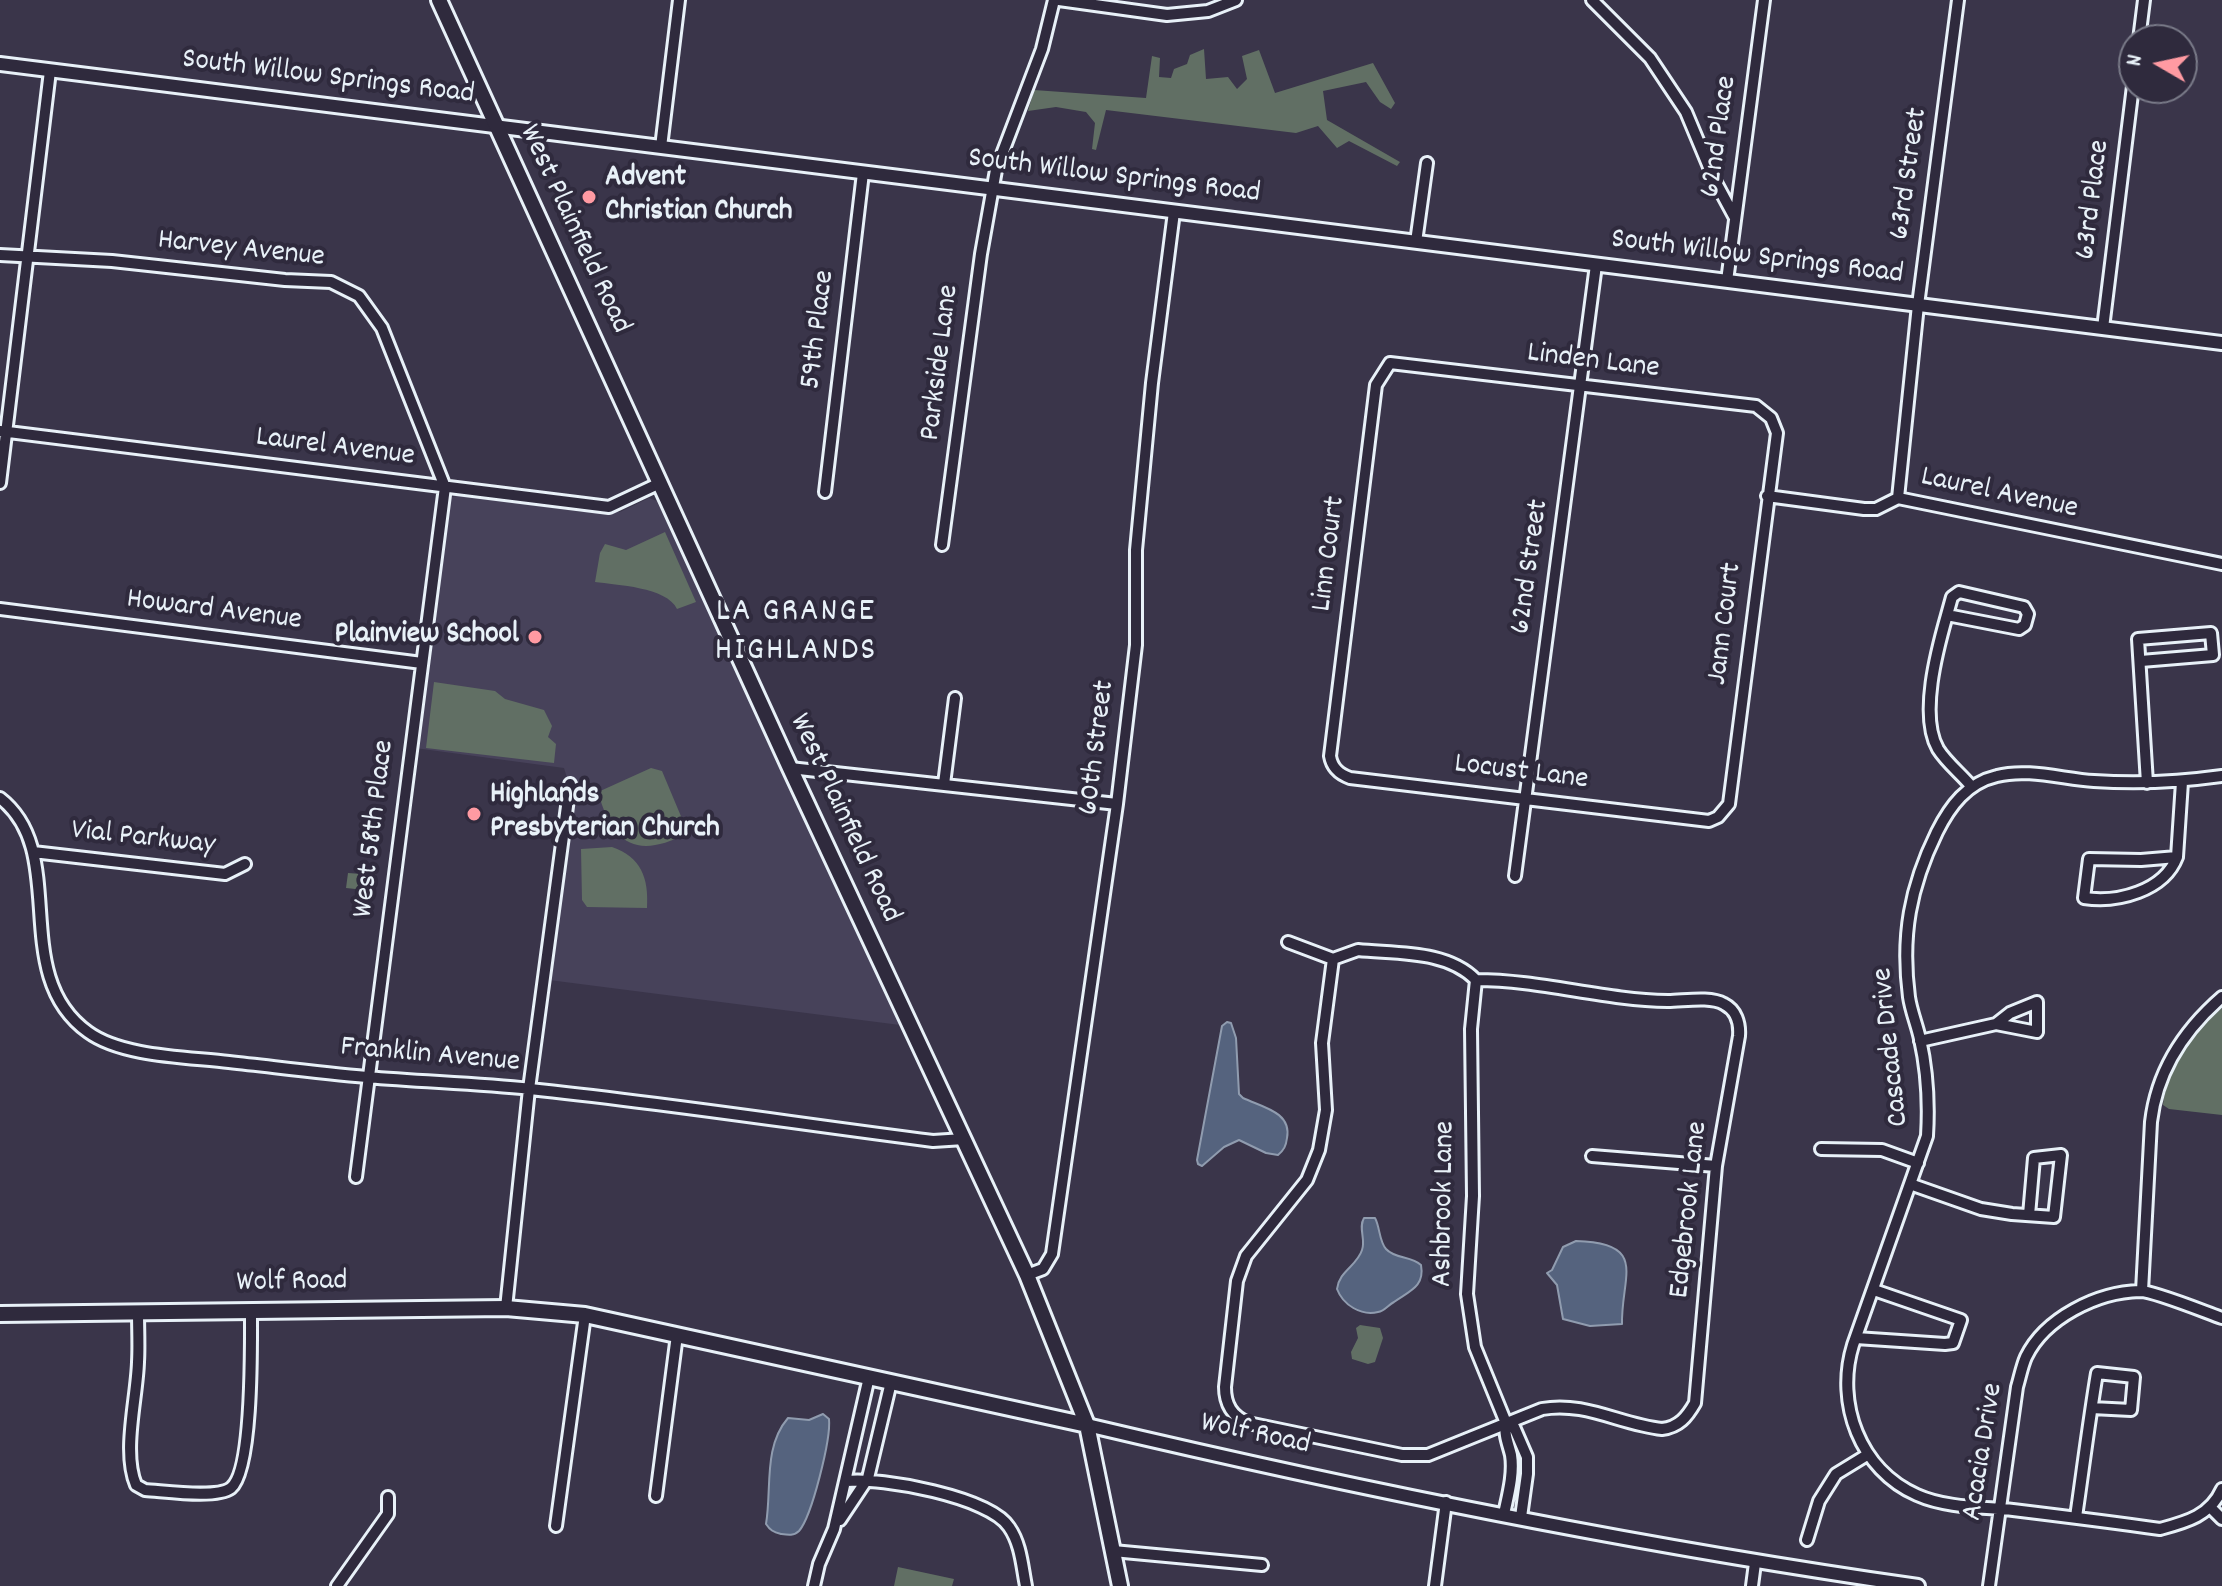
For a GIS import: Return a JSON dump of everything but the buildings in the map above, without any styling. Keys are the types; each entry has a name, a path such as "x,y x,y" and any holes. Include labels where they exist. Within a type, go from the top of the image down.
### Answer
{"main road":[{"name":"West Plainfield Road","path":"439,0 790,768 1027,1275 1087,1425 1120,1586"},
{"name":"Wolf Road","path":"0,1314 506,1308 585,1315 1087,1425"}],"street":[{"path":"661,147 679,0"},
{"path":"993,189 996,170 1042,49 1056,0 1167,15 1208,11 1236,0"},
{"path":"1592,0 1650,58 1686,112 1714,179 1735,218"},
{"name":"62nd Place","path":"1727,281 1764,0"},
{"name":"63rd Street","path":"1898,498 1918,305 1958,0"},
{"path":"2141,24 2144,0"},
{"name":"South Willow Springs Road","path":"0,64 2222,343"},
{"path":"0,483 3,431 50,71"},
{"name":"63rd Place","path":"2103,328 2131,104"},
{"path":"1416,242 1427,163"},
{"name":"59th Place","path":"825,492 863,173"},
{"name":"Parkside Lane","path":"942,545 978,269 993,189"},
{"name":"60th Street","path":"1027,1275 1043,1269 1052,1254 1117,804 1136,645 1136,550 1140,504 1174,212"},
{"name":"Harvey Avenue","path":"0,255 331,282 359,296 382,328 445,487"},
{"name":"62nd Street","path":"1515,876 1596,265"},
{"name":"Linden Lane","path":"1390,363 1756,406 1771,418 1777,433"},
{"name":"Linn Court","path":"1330,756 1376,385 1390,363"},
{"name":"Laurel Avenue","path":"3,431 609,507 660,483"},
{"name":"Jann Court","path":"1718,817 1729,804 1777,433"},
{"name":"West 58th Place","path":"356,1177 445,487"},
{"name":"Laurel Avenue","path":"1767,496 1864,509 1876,509 1898,498 2222,564"},
{"path":"1947,615 2019,629 2025,625 2028,614 2024,607 1959,592 1952,597 1936,654 1930,719 1938,749 1971,786 1996,776 2018,774 2147,783 2222,776"},
{"name":"Howard Avenue","path":"0,609 422,663"},
{"path":"2141,661 2213,655 2211,633 2138,639 2147,783"},
{"path":"944,784 955,698"},
{"name":"Locust Lane","path":"1330,756 1334,767 1350,778 1709,821 1718,817"},
{"path":"790,768 1117,804"},
{"path":"2177,857 2089,859 2084,898 2095,900 2149,888 2163,880 2173,869 2177,857 2182,782"},
{"path":"506,1308 529,1089 570,784"},
{"name":"Cascade Drive","path":"1971,786 1948,809 1921,864 1912,896 1907,955 1910,999 1920,1041 1929,1107 1927,1136 1848,1368 1847,1392 1853,1420 1867,1455 1888,1479 1918,1495 1952,1504 2160,1529 2186,1522 2211,1508"},
{"name":"Franklin Avenue","path":"0,798 18,813 33,852 42,949 49,978 67,1011 87,1032 110,1043 141,1051 368,1077 529,1089 933,1141 964,1139"},
{"name":"Vial Parkway","path":"33,852 225,874 245,864"},
{"path":"1288,942 1333,959 1358,950 1445,960 1465,968 1476,980"},
{"path":"1333,959 1322,1043 1326,1110 1319,1150 1307,1180 1262,1234 1246,1256 1241,1269 1225,1387 1227,1405 1236,1417 1248,1423 1402,1455 1428,1455 1506,1423"},
{"name":"Edgebrook Lane","path":"1476,980 1511,980 1635,999 1717,1002 1728,1007 1738,1020 1739,1036 1716,1166 1695,1403 1686,1419 1669,1429 1662,1429 1578,1407 1555,1407 1506,1423"},
{"name":"Ashbrook Lane","path":"1476,980 1471,1029 1473,1196 1467,1294 1475,1347 1506,1423 1504,1434 1511,1457 1511,1481 1504,1514"},
{"path":"2142,1291 2151,1122 2155,1099 2182,1038 2222,997"},
{"path":"1920,1041 1996,1024"},
{"path":"1821,1149 1882,1150 1918,1163"},
{"path":"1910,1184 1981,1209 2029,1215 2054,1217 2061,1155 2034,1158 2029,1215"},
{"path":"1592,1156 1716,1166"},
{"path":"1856,1338 1953,1343 1961,1320 1874,1290"},
{"name":"Acacia Drive","path":"1989,1586 2017,1387 2026,1356 2043,1334 2093,1299 2142,1291 2222,1318"},
{"path":"138,1312 139,1364 132,1408 132,1475 136,1485 145,1490 218,1493 231,1488 238,1478 250,1417 251,1310"},
{"path":"556,1526 585,1315"},
{"path":"656,1496 677,1335"},
{"path":"2076,1517 2097,1373 2134,1377 2131,1410 2092,1408"},
{"path":"814,1586 847,1481 869,1377"},
{"path":"834,1529 868,1478 891,1382"},
{"name":"Ashbrook Lane","path":"1506,1423 1514,1427 1527,1457 1521,1517"},
{"name":"Wolf Road","path":"1087,1425 1214,1455 1755,1563 1918,1586"},
{"path":"1807,1540 1819,1501 1836,1474 1867,1455"},
{"path":"847,1481 868,1478 963,1499 990,1510 1004,1520 1016,1539 1026,1586"},
{"path":"2222,1489 2211,1508 2222,1519"},
{"path":"337,1586 388,1514 388,1497"},
{"path":"1435,1586 1446,1502"},
{"path":"1113,1551 1262,1565"},
{"path":"1752,1586 1755,1563"}],"shaded area":[{"path":"461,495 582,512 620,512 649,498 657,501 900,1025 549,980 573,797 564,768 415,748 448,498"}],"green space":[{"path":"1204,49 1206,79 1228,77 1237,89 1247,79 1242,56 1259,50 1275,93 1373,63 1395,103 1391,109 1380,102 1366,82 1323,91 1327,120 1400,162 1397,166 1349,141 1337,148 1318,126 1296,133 1106,110 1096,150 1092,149 1095,123 1086,112 1056,107 1028,111 1034,90 1146,98 1152,56 1160,58 1159,77 1171,78 1174,69 1187,64 1190,55"},
{"path":"665,532 696,602 677,609 663,596 652,592 595,582 600,553 605,544 626,550"},
{"path":"434,682 495,691 505,699 544,710 552,726 548,737 556,744 554,763 426,748"},
{"path":"651,768 662,771 688,833 670,841 642,846 620,836 611,825 598,792"},
{"path":"612,847 630,857 641,870 647,908 587,907 582,900 581,849"},
{"path":"364,863 377,865 374,891 346,888 348,873 362,874"},
{"path":"2222,1008 2222,1115 2169,1109 2163,1105 2176,1064 2192,1039"},
{"path":"1360,1325 1380,1328 1383,1338 1375,1362 1368,1364 1352,1359 1351,1352 1358,1338 1356,1328"},
{"path":"898,1567 954,1579 952,1586 894,1586"}],"water":[{"path":"1231,1023 1236,1038 1239,1094 1280,1116 1287,1129 1287,1141 1278,1155 1266,1153 1239,1140 1224,1147 1202,1166 1197,1160 1222,1026"},
{"path":"1364,1218 1375,1218 1386,1249 1417,1262 1422,1272 1421,1279 1410,1291 1383,1310 1372,1313 1353,1308 1337,1289 1341,1278 1362,1250"},
{"path":"1576,1241 1599,1243 1614,1248 1622,1255 1626,1277 1622,1324 1590,1326 1563,1319 1557,1285 1547,1273 1552,1270 1563,1247"},
{"path":"823,1414 829,1419 827,1443 820,1477 804,1523 797,1533 788,1535 776,1532 766,1524 772,1455 780,1429 788,1418 809,1420"}],"place":[{"name":"Advent Christian Church","path":"589,197"},
{"name":"Plainview School","path":"535,637"},
{"name":"Highlands Presbyterian Church","path":"474,814"}],"district":[{"name":"LA GRANGE HIGHLANDS","path":"796,634"}]}
